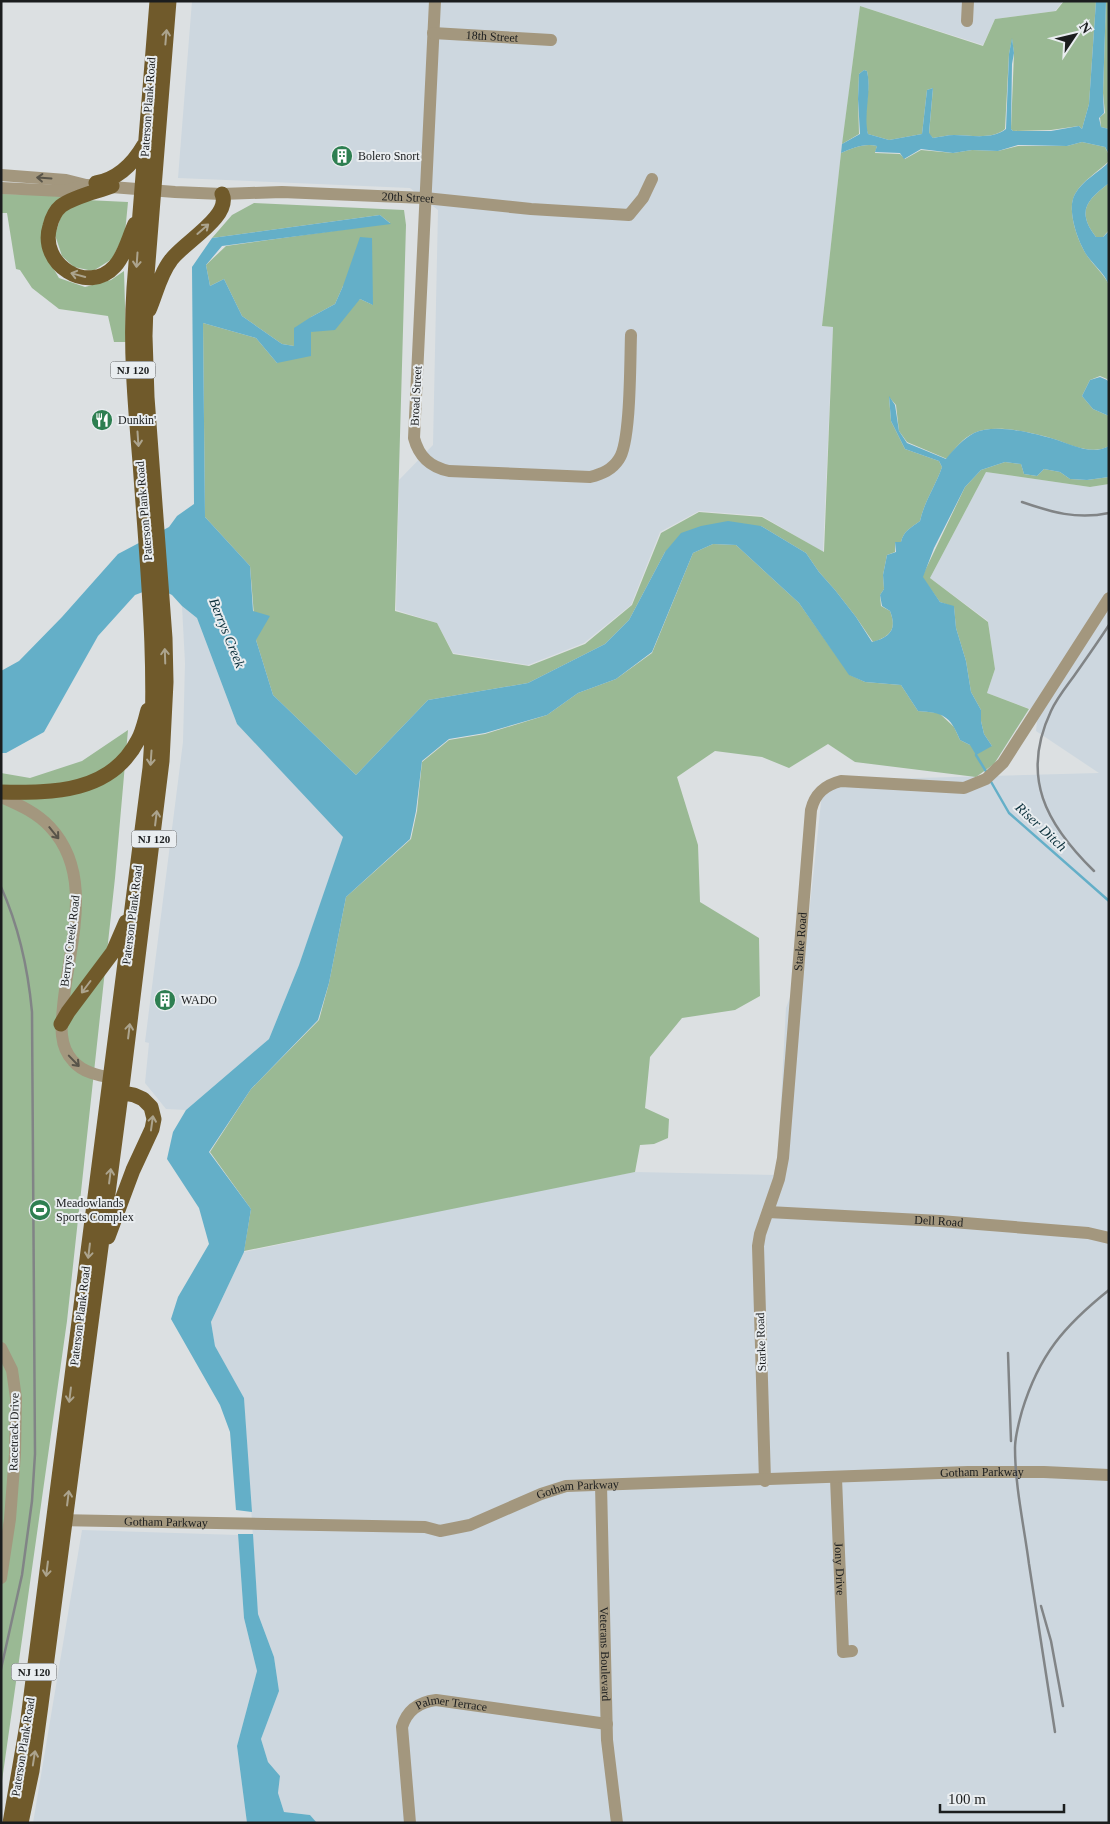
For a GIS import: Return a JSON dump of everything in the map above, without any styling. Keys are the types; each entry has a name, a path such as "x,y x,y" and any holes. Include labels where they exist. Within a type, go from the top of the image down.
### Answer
{"main road":[{"name":"Paterson Plank Road","path":"151,527 145,321 148,190 146,141 157,1"},
{"name":"Paterson Plank Road","path":"21,1823 37,1739 59,1521 116,1085 162,770 166,682 156,598 151,527 133,354 133,303 140,211 148,190 169,1"},
{"path":"86,185 106,182 123,172 137,158 146,141"},
{"path":"112,186 69,201 54,214 48,230 48,244 53,256 61,267 73,274 86,277 100,275 112,269 120,258 140,211"},
{"path":"145,321 168,265 179,251 218,215 224,206 222,194"},
{"name":"Paterson Plank Road","path":"10,1823 26,1734 99,1259 134,903 149,783 154,692 156,598"},
{"path":"1,792 34,793 57,791 79,786 105,775 128,755 138,739 154,692"},
{"path":"61,1024 112,952 134,903"},
{"path":"99,1259 153,1124 153,1113 148,1103 116,1085"}],"street":[{"name":"Broad Street","path":"435,1 414,438 420,454 432,466 449,471 590,476 607,471 620,459 626,442 631,335"},
{"path":"967,22 968,1"},
{"name":"18th Street","path":"433,33 551,40"},
{"path":"1,175 66,180 86,185"},
{"name":"20th Street","path":"86,185 222,194 282,192 425,198 532,209 629,215 644,198 652,179"},
{"path":"1,188 62,191 86,185"},
{"name":"Starke Road","path":"765,1480 758,1246 760,1234 779,1179 783,1158 811,810 815,798 826,786 841,782 964,788 986,779 1002,763 1109,598"},
{"name":"Berrys Creek Road","path":"1,797 25,808 50,827 61,842 73,868 77,899 61,1024 63,1044 72,1061 86,1071 116,1085"},
{"name":"Dell Road","path":"768,1212 950,1222 1088,1233 1109,1238"},
{"name":"Racetrack Drive","path":"1,1348 12,1370 16,1398 15,1454 10,1519 1,1578"},
{"name":"Gotham Parkway","path":"59,1521 425,1527 440,1532 470,1525 554,1489 569,1486 1016,1472 1109,1475"},
{"name":"Jony Drive","path":"836,1478 843,1652 852,1652"},
{"name":"Veterans Boulevard","path":"601,1485 607,1724 617,1823"},
{"name":"Palmer Terrace","path":"410,1823 402,1728 407,1715 419,1704 436,1700 607,1724"}],"shaded area":[{"path":"192,1 1063,1 1055,11 995,19 983,45 860,6 841,153 822,326 833,327 823,552 762,516 699,511 660,532 631,605 584,643 528,665 453,653 437,623 396,610 399,480 433,445 438,210 410,188 178,178"},
{"path":"986,472 1090,487 1109,484 1109,1823 317,1823 310,1815 284,1812 278,1793 280,1776 268,1762 261,1739 279,1691 274,1657 258,1614 244,1399 215,1346 211,1322 244,1252 546,1188 635,1172 777,1175 786,1008 804,961 822,793 843,780 1099,773 1036,731 1038,712 987,693 995,669 988,621 930,578"},
{"path":"182,606 197,618 237,724 344,837 299,965 269,1039 186,1110 166,1109 145,1083 149,1043 145,1042 183,742 185,663"},
{"path":"82,1530 238,1535 244,1618 257,1671 237,1746 247,1823 33,1823"}],"green space":[{"path":"1064,1 1096,1 1089,104 1082,129 1079,126 1051,130 1013,131 1011,129 1014,53 1012,39 1009,54 1005,129 994,135 987,136 951,135 933,138 929,134 933,88 927,90 922,134 889,140 868,134 865,116 868,78 867,71 864,70 859,74 859,134 842,144 860,6 983,46 995,19 1056,11"},
{"path":"1106,1 1109,1 1109,129 1101,127 1100,117 1105,113 1103,93"},
{"path":"1082,142 1105,147 1109,155 1109,161 1078,189 1072,209 1074,226 1080,244 1109,285 1109,382 1100,376 1090,380 1082,396 1093,409 1109,416 1109,446 1103,449 1090,450 1027,432 993,429 983,430 970,435 959,444 947,459 907,442 899,431 896,405 889,397 891,421 905,449 939,461 942,467 924,507 920,521 906,532 901,542 895,542 895,552 887,555 883,575 884,589 880,595 881,606 890,611 893,623 891,631 884,637 873,642 806,553 761,526 665,552 629,620 605,644 528,683 428,700 356,775 273,695 256,640 250,566 205,517 203,323 256,338 277,363 311,332 360,299 373,305 343,286 335,304 311,317 294,346 282,344 242,316 224,279 210,286 206,265 226,246 390,223 380,215 212,238 232,215 254,203 404,210 406,225 395,611 437,623 453,654 529,666 585,644 632,605 661,533 699,512 762,517 824,552 833,327 822,326 841,153 859,146 872,145 877,146 875,153 900,154 905,159 921,150 953,153 972,150 998,151 1018,146 1067,146"},
{"path":"1109,183 1109,230 1103,237 1096,237 1086,220 1087,207 1095,195"},
{"path":"1,194 64,195 43,251 59,278 85,287 111,280 124,271 126,342 114,342 108,316 59,309 32,288 20,270 16,269 7,213 1,213"},
{"path":"86,200 128,202 125,233 112,259 93,271 74,267 62,256 55,235 61,216 74,202"},
{"path":"1005,462 1021,464 1024,474 1037,476 1044,469 1060,472 1070,479 1087,480 1109,477 1109,484 1090,487 986,472 930,578 988,622 995,669 987,693 1029,709 994,764 976,777 855,762 828,744 789,768 762,757 715,751 677,777 698,845 700,902 759,938 760,996 735,1010 682,1018 650,1057 645,1108 669,1119 668,1138 654,1144 640,1145 635,1172 244,1251 251,1209 210,1152 251,1089 319,1020 329,983 346,897 411,839 417,811 422,762 449,740 485,734 547,715 578,693 616,679 652,653 693,553 713,544 736,545 799,603 850,675 865,682 901,685 918,711 939,713 954,727 960,740 970,745 992,746 984,734 981,710 971,692 966,661 956,628 954,607 940,602 922,577 965,487 981,470"},
{"name":"Meadowlands Sports Complex","path":"128,730 115,878 67,1321 1,1788 1,773 30,778 82,761"}],"water":[{"path":"1096,1 1106,1 1104,113 1099,118 1101,127 1109,129 1109,154 1105,147 1082,142 1067,146 1018,145 998,151 972,150 953,153 921,149 904,159 900,153 875,152 877,146 872,145 859,146 841,153 842,144 860,134 859,74 864,70 867,71 868,79 866,119 868,134 889,140 922,134 927,90 933,88 929,133 933,138 951,135 988,136 1006,129 1009,54 1012,38 1014,53 1012,64 1011,129 1013,131 1051,131 1079,126 1082,129 1089,104"},
{"path":"1109,162 1109,183 1090,201 1087,207 1086,220 1096,237 1103,237 1109,231 1109,285 1080,243 1074,226 1072,208 1078,189"},
{"name":"Berrys Creek","path":"380,215 391,224 222,246 206,265 210,286 224,279 242,316 282,344 294,346 294,328 335,304 360,237 372,238 373,305 360,299 335,330 311,332 311,356 277,363 256,338 203,323 205,517 250,566 253,611 270,616 256,640 273,695 356,775 428,700 528,683 605,644 629,620 665,552 681,533 701,526 728,521 761,526 806,553 856,617 872,642 884,638 891,631 893,623 890,611 882,606 880,595 884,589 883,575 887,555 896,552 895,542 901,542 906,532 920,521 924,507 942,467 939,461 905,449 891,421 889,396 895,405 899,431 907,443 946,459 959,444 974,433 992,429 1014,430 1088,449 1102,449 1109,446 1109,477 1087,480 1070,479 1060,472 1044,469 1037,476 1024,474 1021,464 1005,462 981,470 965,487 934,548 923,577 940,602 954,606 956,628 966,661 971,692 981,710 984,734 992,746 976,755 970,745 960,740 949,720 940,714 918,711 901,685 865,682 849,675 799,603 736,545 713,544 693,553 652,652 616,679 578,693 547,715 485,733 449,739 422,761 416,811 410,839 346,897 329,983 318,1020 251,1089 209,1152 251,1209 244,1252 211,1322 215,1346 244,1398 252,1512 236,1510 230,1432 220,1405 171,1319 178,1297 209,1244 199,1208 167,1159 173,1132 186,1110 269,1039 299,965 343,837 237,724 197,618 172,595 156,587 135,595 98,636 44,732 6,753 1,753 1,671 19,661 62,617 118,554 169,527 177,516 194,504 192,267 212,238"},
{"path":"1100,377 1109,382 1109,416 1093,409 1082,396 1090,380"},
{"path":"238,1534 253,1534 258,1614 274,1657 279,1691 261,1739 268,1762 280,1776 278,1793 284,1812 310,1815 317,1823 247,1823 237,1746 257,1671 244,1618"}],"waterway":[{"name":"Riser Ditch","path":"976,755 987,773"},
{"name":"Riser Ditch","path":"990,780 1009,813 1109,901"}],"railway":[{"path":"1022,502 1064,514 1086,516 1109,513"},
{"path":"1094,871 1077,853 1051,817 1043,798 1038,778 1038,757 1042,735 1053,706 1109,625"},
{"path":"1,887 13,917 22,948 32,1012 35,1454 32,1501 22,1575 1,1669"},
{"path":"1055,1732 1018,1491 1015,1462 1017,1429 1029,1391 1045,1358 1066,1329 1109,1290"},
{"path":"1008,1353 1011,1441"},
{"path":"1041,1606 1051,1641 1063,1706"}],"place":[{"name":"Bolero Snort","path":"342,156"},
{"name":"Dunkin'","path":"102,420"},
{"name":"WADO","path":"165,1000"},
{"name":"Meadowlands Sports Complex","path":"40,1210"}]}
